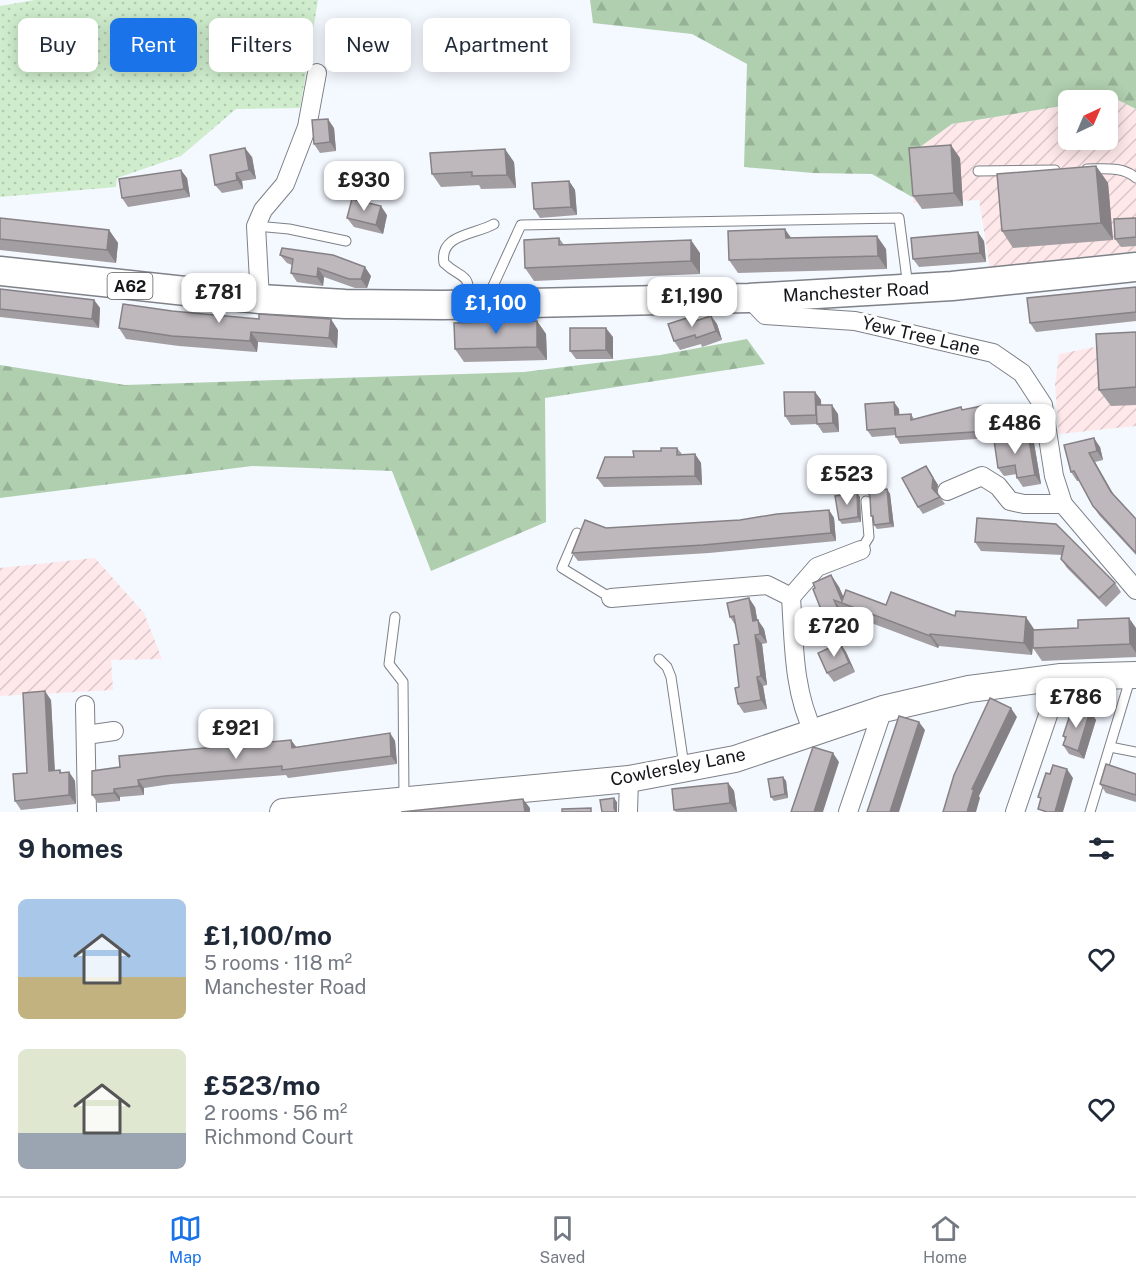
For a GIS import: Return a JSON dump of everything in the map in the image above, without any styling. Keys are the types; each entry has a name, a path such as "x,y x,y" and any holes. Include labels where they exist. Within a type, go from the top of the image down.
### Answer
{"main road":[{"name":"Manchester Road","path":"0,272 260,299 345,304 477,304 749,298 908,289 1136,267"}],"street":[{"path":"260,299 256,226 263,210 285,184 307,127 317,73"},
{"name":"Yew Tree Lane","path":"749,298 765,315 855,321 993,352 1022,373 1043,405 1054,476 1063,504 1136,590"},
{"path":"947,491 982,476 998,486 1010,501 1024,504 1063,504"},
{"path":"814,733 804,713 797,682 791,597 817,567 861,550"},
{"path":"611,598 767,585 791,597"},
{"name":"Cowlersley Lane","path":"283,812 375,807 404,800 629,779 735,759 883,709 969,689 1061,677 1134,675"},
{"path":"1015,812 1061,677"},
{"path":"85,705 87,812"},
{"path":"848,812 883,709"},
{"path":"86,735 114,731"},
{"path":"628,812 629,779"}],"lane":[{"path":"1080,170 1113,169 1130,172 1136,178"},
{"path":"978,171 1068,170"},
{"path":"477,304 521,225 899,218 908,289"},
{"path":"477,304 467,280 444,263 442,254 445,246 456,239 484,230 494,224"},
{"path":"256,226 289,229 346,241"},
{"path":"861,550 869,537 866,501"},
{"path":"577,533 562,568 611,598"},
{"path":"394,617 389,664 403,682 404,800"},
{"path":"659,659 667,667 671,677 684,769"},
{"path":"1090,812 1134,675"},
{"path":"1110,747 1136,752"}],"shaded area":[{"path":"1118,100 1136,109 1136,251 990,268 979,200 913,203 913,152 952,124 1058,107 1058,150 1118,150"},
{"path":"1136,339 1136,426 1059,434 1055,384 1059,354"},
{"path":"95,558 144,613 162,659 111,660 113,690 0,696 0,568"}],"green space":[{"path":"35,0 318,0 313,30 313,18 209,18 209,72 306,72 300,108 236,109 181,156 117,178 116,187 0,197 0,6"},
{"path":"590,0 1136,0 1136,109 1118,100 1118,90 1058,90 1058,107 952,124 913,152 912,197 872,174 813,173 744,167 747,64 692,34 593,23"},
{"path":"747,339 765,364 545,398 546,522 431,571 392,471 252,466 0,498 0,365 125,385 524,372 660,355"}],"building":[{"path":"328,119 330,142 314,144 312,120"},
{"path":"951,145 954,193 913,196 909,148"},
{"path":"245,148 249,170 236,173 237,180 215,185 210,155"},
{"path":"505,149 507,175 472,176 472,172 432,174 430,153"},
{"path":"1096,166 1101,223 1002,231 997,174"},
{"path":"181,170 184,189 122,198 119,179"},
{"path":"569,181 571,207 534,209 532,183"},
{"path":"352,199 381,206 376,225 347,218"},
{"path":"0,218 109,230 107,250 0,239"},
{"path":"1136,218 1136,237 1115,239 1114,219"},
{"path":"785,229 786,238 877,236 878,256 729,260 728,231"},
{"path":"978,232 980,253 913,259 911,238"},
{"path":"559,238 559,245 691,240 691,261 525,268 524,240"},
{"path":"282,248 333,255 365,267 361,279 349,279 318,268 317,277 291,273 293,259 280,255"},
{"path":"1136,287 1136,312 1030,323 1027,298"},
{"path":"0,289 94,300 92,319 0,309"},
{"path":"123,304 259,319 259,314 331,319 329,338 251,332 250,341 172,336 119,328"},
{"path":"711,316 716,331 696,338 695,335 674,341 668,324 690,317 692,322"},
{"path":"537,321 537,347 455,349 454,323"},
{"path":"570,328 606,328 606,350 570,351"},
{"path":"1136,332 1136,387 1099,390 1096,334"},
{"path":"784,392 815,392 816,415 785,416"},
{"path":"894,402 895,415 911,414 911,420 961,407 962,410 982,406 988,431 896,437 895,428 867,430 865,404"},
{"path":"816,405 832,405 833,423 817,424"},
{"path":"1028,434 1035,475 1017,478 1015,465 998,468 994,440"},
{"path":"1094,438 1097,451 1089,453 1111,492 1136,519 1136,553 1093,506 1074,471 1071,472 1064,445"},
{"path":"661,448 677,448 677,455 695,454 695,476 597,478 605,457 634,457 633,451 661,451"},
{"path":"926,466 933,478 932,488 940,497 918,507 902,478"},
{"path":"887,489 890,523 874,525 870,496 867,492"},
{"path":"857,493 858,517 839,520 835,496"},
{"path":"829,510 831,533 703,545 572,553 585,520 606,528 740,520 777,514"},
{"path":"977,518 1056,524 1115,583 1099,598 1061,559 1064,546 975,542"},
{"path":"831,575 842,601 846,590 886,605 891,592 955,616 956,611 1026,617 1024,643 930,634 930,636 834,600 847,628 826,637 819,620 821,620 818,614 822,612 813,583"},
{"path":"749,598 753,621 758,620 760,634 755,635 761,676 757,677 761,700 738,704 735,688 739,687 734,645 739,644 734,616 730,617 727,603"},
{"path":"1129,618 1130,644 1033,648 1033,630 1078,628 1078,620"},
{"path":"840,643 849,663 827,673 818,653"},
{"path":"45,691 49,771 69,772 69,795 15,801 13,774 27,773 23,693"},
{"path":"990,698 1011,708 972,789 974,789 967,812 943,812 954,775"},
{"path":"1077,707 1090,711 1078,751 1063,745 1066,737 1063,736 1070,715 1073,717"},
{"path":"899,716 919,722 890,812 867,812"},
{"path":"390,733 391,756 282,770 282,766 165,776 138,780 139,786 114,789 114,793 92,795 92,771 120,767 119,756 291,740 292,748"},
{"path":"813,747 833,753 814,812 791,812"},
{"path":"1106,764 1136,774 1136,795 1100,784"},
{"path":"1053,765 1067,769 1055,812 1047,812 1038,809 1041,798 1038,797 1046,773 1050,774"},
{"path":"783,777 785,794 771,797 768,779"},
{"path":"728,783 730,803 674,810 672,789"},
{"path":"614,798 616,812 602,812 600,800"},
{"path":"523,799 525,812 401,812"},
{"path":"591,808 591,812 562,812 562,809"}]}
